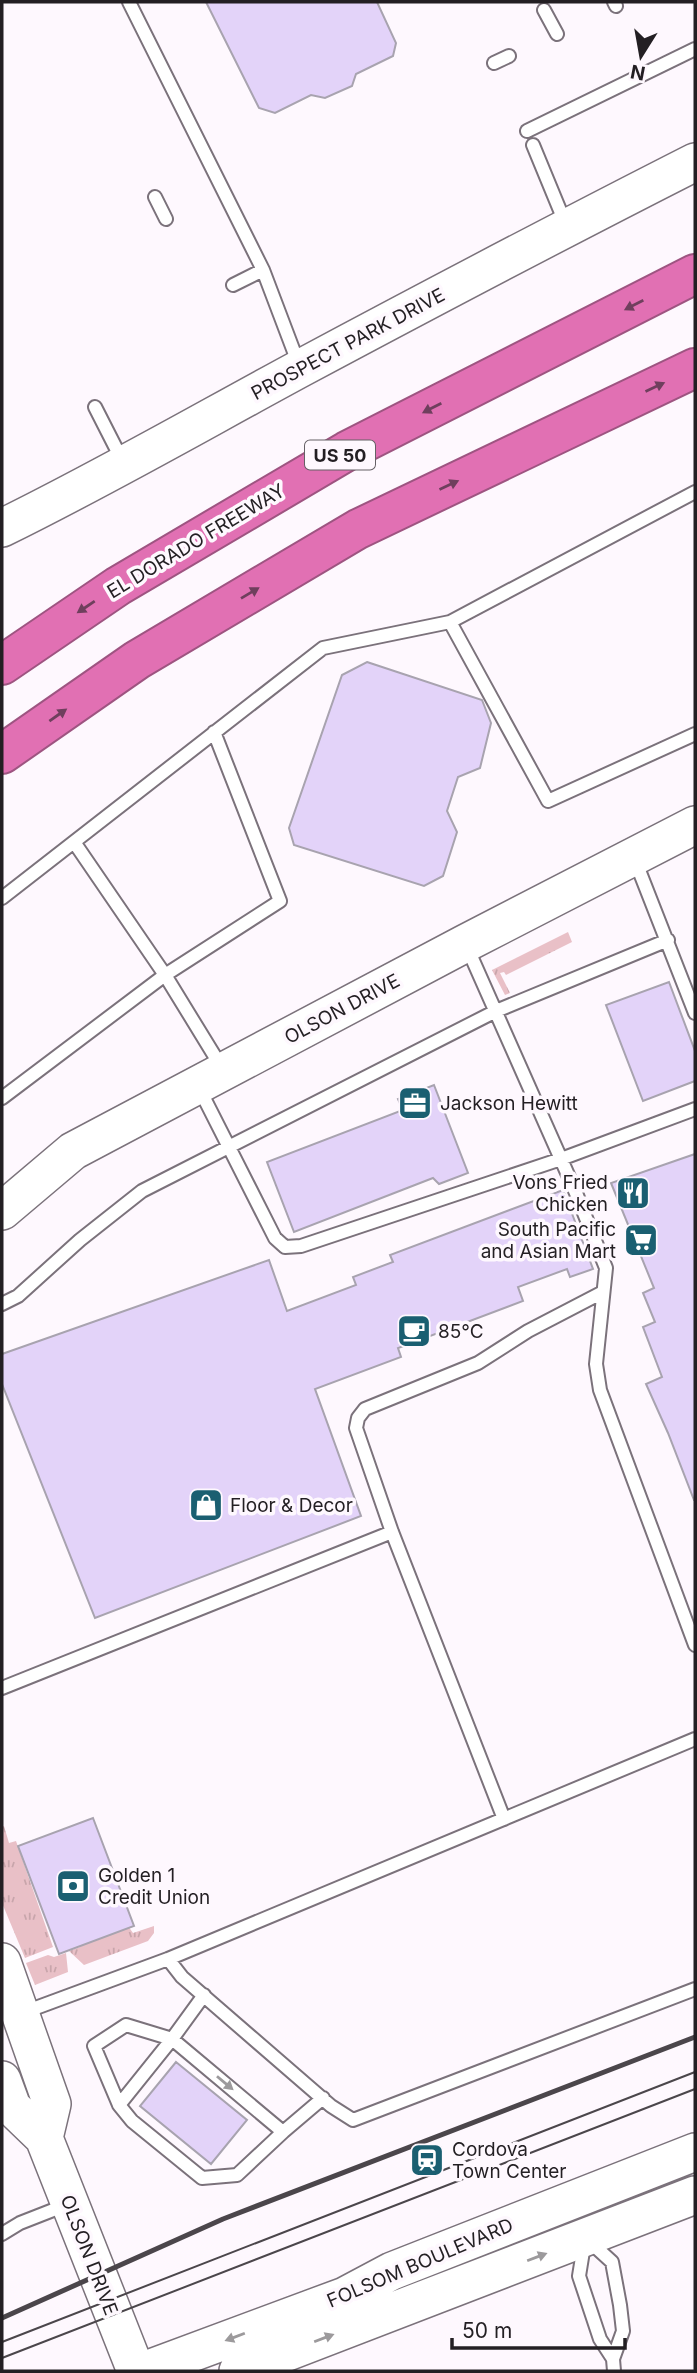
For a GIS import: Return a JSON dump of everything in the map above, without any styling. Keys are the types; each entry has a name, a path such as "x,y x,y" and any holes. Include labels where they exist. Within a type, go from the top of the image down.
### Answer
{"highway":[{"name":"EL DORADO FREEWAY","path":"2,665 118,586 347,451 695,274"},
{"path":"2,754 137,660 358,528 695,368"}],"street":[{"name":"PROSPECT PARK DRIVE","path":"2,528 125,465 567,227 695,162"},
{"name":"OLSON DRIVE","path":"2,1211 73,1151 634,856 691,832"},
{"name":"OLSON DRIVE","path":"2,1962 12,2018 48,2121 69,2204 136,2371"},
{"name":"OLSON DRIVE","path":"2,2080 12,2107 48,2121"},
{"name":"FOLSOM BOULEVARD","path":"143,2371 345,2296 391,2271 695,2152"},
{"path":"585,2238 612,2203 695,2171"},
{"name":"FOLSOM BOULEVARD","path":"238,2371 292,2356 695,2195"}],"lane":[{"path":"129,2 263,270 300,369"},
{"path":"544,9 557,34"},
{"path":"527,131 695,49"},
{"path":"494,63 509,56"},
{"path":"533,145 567,227"},
{"path":"155,197 166,219"},
{"path":"233,285 263,270"},
{"path":"94,407 125,465"},
{"path":"2,898 323,648 450,622 695,492"},
{"path":"450,622 548,801 695,734"},
{"path":"2,1098 165,975 280,901 214,732"},
{"path":"74,842 165,975 211,1078 229,1147 275,1238 285,1247 301,1246 561,1159 695,1109"},
{"path":"634,856 695,1013"},
{"path":"2,1304 18,1296 80,1240 142,1191 496,1011 668,940"},
{"path":"466,943 606,1268 596,1364 600,1390 695,1645"},
{"path":"504,1819 392,1532 356,1427 358,1418 365,1409 478,1363 528,1331 603,1292"},
{"path":"2,1688 392,1532"},
{"path":"12,2018 168,1959 695,1739"},
{"path":"168,1959 182,1977 323,2098 353,2120 695,1989"},
{"path":"119,2105 204,1996"},
{"path":"282,2132 172,2039 126,2025 94,2046 119,2105 132,2121 202,2178 237,2175 323,2098"},
{"path":"2,2234 20,2222 69,2204"},
{"path":"585,2238 579,2276 600,2339 613,2365"},
{"path":"585,2238 612,2262 623,2331 613,2365"}],"green space":[{"path":"568,932 572,942 506,975 504,972 500,973 510,993 505,995 492,970"},
{"path":"2,1826 9,1843 16,1841 53,1947 25,1958 2,1903"},
{"path":"128,1926 133,1933 154,1926 154,1933 148,1941 84,1965 69,1951 82,1944"},
{"path":"66,1953 68,1972 35,1985 26,1963 48,1955 54,1957"}],"building":[{"path":"206,2 377,2 396,43 393,56 356,74 352,86 325,98 311,95 275,113 259,108"},
{"path":"367,662 482,700 491,723 480,768 458,777 447,811 457,832 443,876 424,886 294,845 289,828 342,675"},
{"path":"669,982 695,1051 695,1081 643,1101 606,1005"},
{"path":"434,1085 468,1173 439,1184 433,1178 294,1232 267,1162 403,1110 398,1099"},
{"path":"695,1154 694,1500 646,1384 662,1377 643,1327 655,1322 643,1293 654,1288 611,1183"},
{"path":"563,1190 593,1269 570,1277 567,1269 518,1287 523,1301 398,1348 401,1357 315,1389 361,1516 95,1618 2,1384 2,1354 269,1260 287,1311 356,1285 353,1277 393,1262 390,1255"},
{"path":"93,1818 134,1926 59,1954 18,1846"},
{"path":"176,2062 247,2120 211,2164 140,2106"}],"tram line":[{"path":"2,2342 695,2072"},
{"path":"2,2358 695,2089"}],"railway":[{"path":"2,2318 223,2219 695,2037"}],"place":[{"name":"Jackson Hewitt","path":"415,1103"},
{"name":"Vons Fried Chicken","path":"633,1193"},
{"name":"South Pacific and Asian Mart","path":"641,1240"},
{"name":"85°C","path":"414,1331"},
{"name":"Floor & Decor","path":"206,1505"},
{"name":"Golden 1 Credit Union","path":"73,1886"},
{"name":"Cordova Town Center","path":"427,2160"}]}
